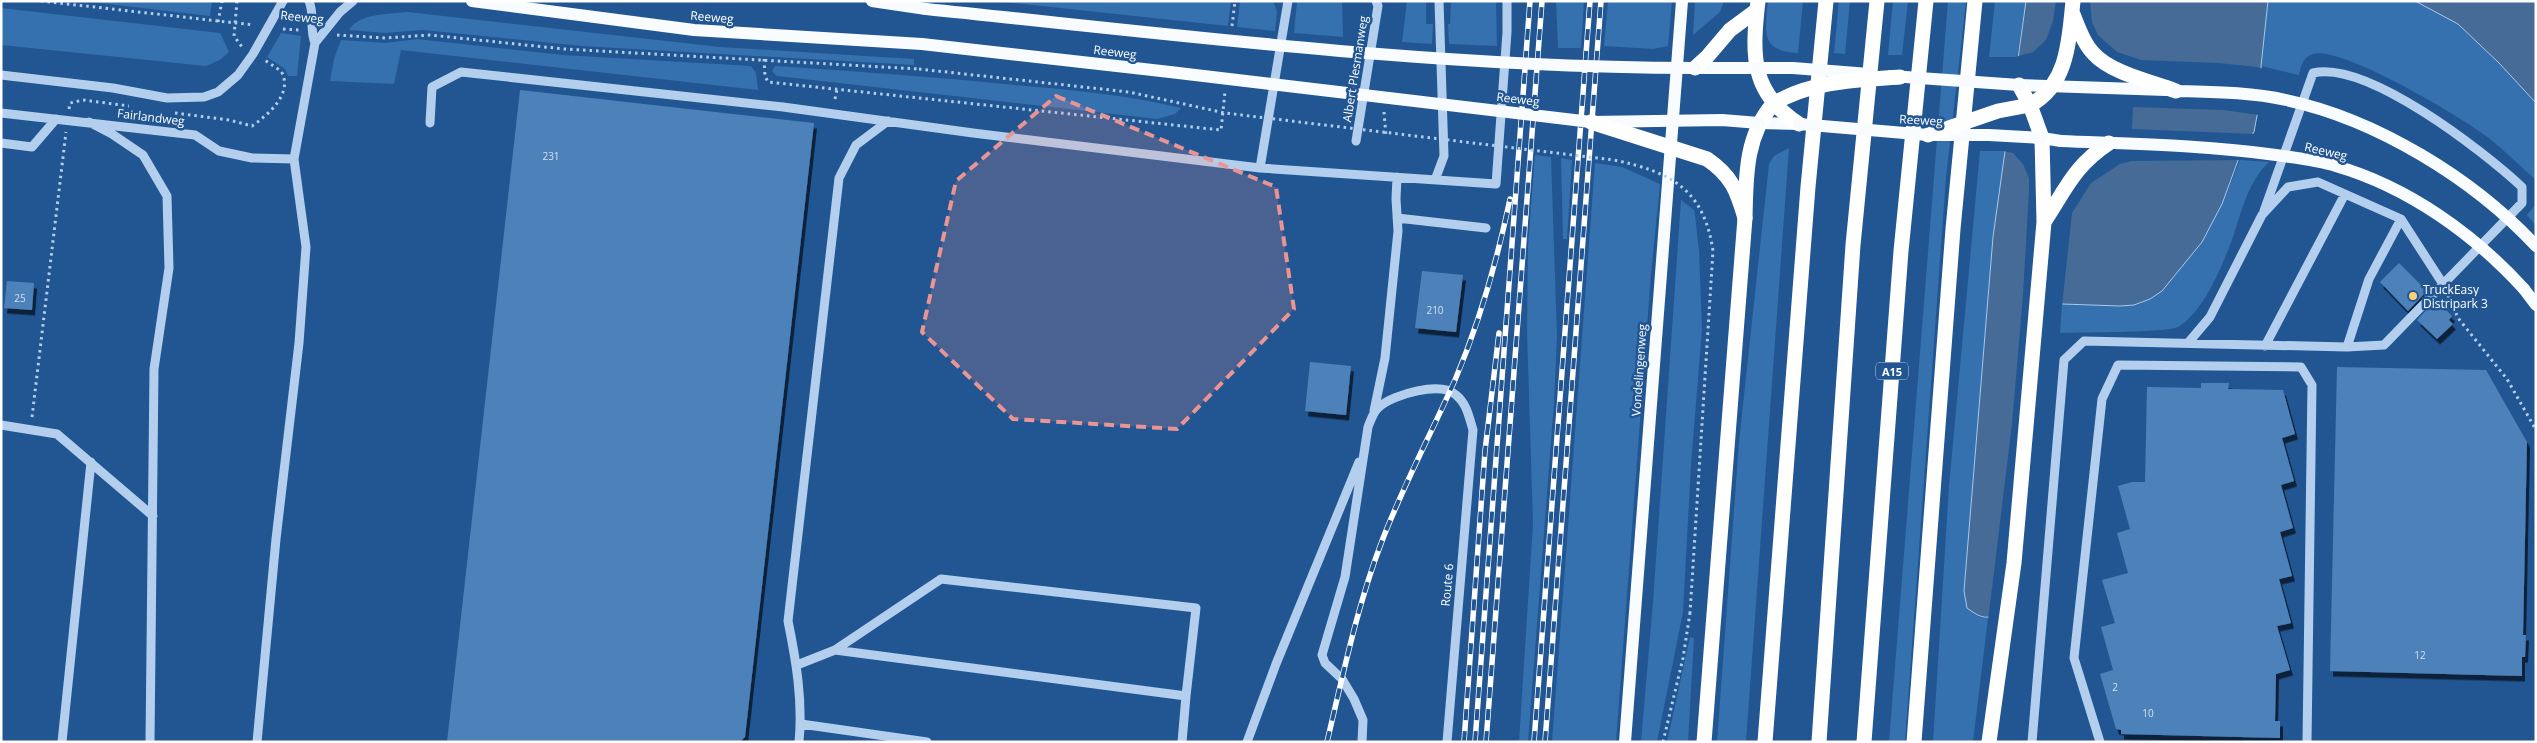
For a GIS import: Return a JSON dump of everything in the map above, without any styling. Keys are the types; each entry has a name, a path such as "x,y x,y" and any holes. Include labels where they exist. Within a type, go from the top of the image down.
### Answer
{"highway":[{"path":"1765,742 1806,206 1826,1"},
{"path":"1819,742 1853,245 1877,1"},
{"name":"A15","path":"1864,742 1901,251 1926,1"},
{"path":"1914,742 1953,229 1975,1"},
{"path":"1695,68 1707,58 1730,30 1758,5"},
{"path":"1758,5 1754,37 1756,68 1763,90 1773,104 1800,124"},
{"path":"1928,135 1980,116 2030,105 2048,94 2061,72 2066,57 2072,7"},
{"path":"2072,7 2084,39 2094,54 2102,61 2113,68 2176,91"},
{"path":"1704,742 1716,615 1745,218 1747,165 1754,134 1759,123 1773,104 1796,92 1815,86 1900,77"},
{"path":"1989,742 2014,563 2044,222 2042,138 2030,105 2019,85"},
{"path":"1591,122 1707,159 1722,171 1736,188 1745,218"},
{"path":"2044,222 2077,169 2090,155 2108,143"}],"main road":[{"name":"Reeweg","path":"472,1 694,30 922,44 1264,81 1591,122 1722,120 1800,124 1928,135 1990,135 2220,148 2336,166 2391,188 2450,223 2486,250 2524,289 2536,305"},
{"name":"Reeweg","path":"872,1 1258,43 1384,54 1642,68 1793,68 2019,85 2054,85 2098,89 2176,91 2272,97 2346,118 2414,151 2434,163 2493,206 2536,246"},
{"name":"Vondelingenweg","path":"1625,742 1682,1"}],"street":[{"path":"309,1 313,10 310,32 315,43"},
{"path":"257,742 276,539 299,343 306,247 294,159 315,43 340,12 353,1"},
{"path":"1260,168 1288,1"},
{"name":"Albert Plesmanweg","path":"1356,142 1378,6 1376,1"},
{"path":"1435,180 1443,162 1440,1"},
{"path":"430,123 432,87 461,72 783,107 1260,168 1496,184 1507,32 1507,1"},
{"name":"Fairlandweg","path":"1,75 112,88 168,98 192,99 218,92 228,85 253,54 269,27 280,3"},
{"path":"2032,742 2064,360 2084,341 2265,346 2346,347 2384,345 2522,203 2522,187 2494,161 2425,112 2370,84 2327,70 2313,73 2262,215 2210,317 2188,343"},
{"name":"Fairlandweg","path":"1,113 195,135 219,151 252,158 294,159"},
{"path":"1,143 32,147 56,119"},
{"path":"799,742 801,724 797,665 788,621 839,178 856,145 888,121"},
{"path":"89,122 112,134 143,155 167,196 168,268 154,369 150,742"},
{"path":"1362,742 1363,720 1346,685 1325,663 1322,656 1345,577 1365,448 1385,358 1398,231 1397,177"},
{"path":"2262,215 2288,187 2318,182 2401,219 2443,284"},
{"path":"2265,346 2345,194"},
{"path":"1397,218 1486,228"},
{"path":"2346,347 2369,279 2401,219"},
{"path":"2100,742 2074,658 2102,398 2118,365 2301,367 2312,385 2307,742"},
{"name":"Route 6","path":"1373,414 1379,407 1394,398 1442,388 1456,394 1462,401 1473,430 1447,742"},
{"path":"1,425 57,434 153,516"},
{"path":"1247,742 1276,664 1365,448"},
{"path":"62,742 91,462"},
{"path":"797,665 835,650 941,579 1196,608 1182,742"},
{"path":"835,650 1186,696"},
{"path":"801,724 927,742"}],"path":[{"name":"Reeweg","path":"41,1 310,32"},
{"path":"218,22 222,1"},
{"path":"170,112 229,120 252,126 278,102 284,84 281,71 236,41 234,24 237,1"},
{"path":"1231,33 1235,1"},
{"name":"Reeweg","path":"322,33 385,38 430,35 564,50 764,59 919,69 1129,92 1226,113 1614,160 1657,171 1691,194 1700,207 1711,236 1713,251 1690,613 1683,658 1663,742"},
{"path":"764,59 765,76 768,82 1221,130 1225,91"},
{"path":"835,99 836,89"},
{"path":"30,430 70,102 82,100 131,107"},
{"path":"2443,284 2458,318 2507,380 2536,430"}],"highlighted area":[{"path":"1056,96 1276,187 1294,309 1177,429 1013,419 922,332 956,181"}],"shaded area":[{"path":"83,1 212,1 210,16"},
{"path":"994,1 1231,1 1228,26"},
{"path":"1240,1 1273,1 1277,11 1275,31 1237,27"},
{"path":"1297,1 1342,1 1343,37 1294,33"},
{"path":"1407,1 1426,1 1426,24 1433,24 1432,44 1402,42"},
{"path":"1451,1 1496,1 1497,46 1449,44 1448,24 1450,24"},
{"path":"1556,1 1584,1 1581,48 1558,48"},
{"path":"1608,1 1672,1 1668,46 1653,49 1604,46"},
{"path":"1695,1 1724,1 1720,12 1693,35"},
{"path":"1768,1 1803,1 1798,53 1777,48 1771,44 1766,31"},
{"path":"1839,1 1850,1 1845,54 1834,53"},
{"path":"1893,1 1908,1 1902,55 1888,55"},
{"path":"1948,1 1966,1 1946,177 1905,742 1889,742"},
{"path":"1995,1 2026,1 2017,57 1989,57"},
{"path":"2026,1 2268,1 2261,66 2263,83 2254,132 2243,147 2222,204 2202,242 2162,291 2150,299 2134,305 2120,306 2062,304 2025,319 1997,615 1985,617 1967,608 1964,591 1993,237"},
{"path":"2268,1 2415,1 2458,24 2499,63 2536,103 2536,180 2490,139 2456,116 2403,86 2349,61 2328,54 2313,54 2305,60 2299,75 2261,66"},
{"path":"2415,1 2536,1 2536,103 2499,63 2458,24"},
{"path":"1,8 220,33 229,52 220,60 206,66 1,45"},
{"path":"408,12 720,47 914,59 914,65 582,46 423,30 384,33 349,30 354,24 367,17"},
{"path":"281,33 301,36 297,76 288,76 285,69 267,57"},
{"path":"417,39 563,55 751,66 756,73 758,90 401,50 394,84 330,81 334,59 341,40 386,43"},
{"path":"775,66 1057,89 1120,96 1181,108 1175,114 1157,119 777,76 772,71"},
{"path":"1789,148 1746,742 1717,742 1739,442 1769,164 1774,156"},
{"path":"1980,151 2005,151 1993,237 1964,591 1968,608 1980,617 1988,618 1973,742 1933,742 1949,486"},
{"path":"1535,155 1551,157 1557,336 1554,402 1528,742 1519,742 1533,523 1527,331 1528,246"},
{"path":"1561,158 1572,160 1567,239 1563,239"},
{"path":"2240,160 2269,162 2251,187 2229,248 2212,286 2187,320 2178,327 2170,329 2060,333 2062,304 2120,306 2202,242 2222,204"},
{"path":"1595,163 1622,167 1660,184 1651,274 1616,742 1552,742"},
{"path":"1681,200 1694,210 1695,215 1699,251 1702,329 1691,465 1683,612 1657,742 1641,742 1653,602"},
{"path":"2536,204 2536,226 2527,215"},
{"path":"1690,637 1694,638 1688,742 1667,742"}],"pier":[{"path":"2056,1 2090,1 2092,22 2098,35 2117,52 2141,60 2218,63 2257,67 2264,69 2265,83 2259,115 2223,110 2133,107 2132,129 2255,134 2245,148 2242,160 2131,161 2120,164 2091,183 2072,213 2062,306 2028,320 2000,615 1988,621 2012,424 2023,295 2029,190 2029,178 2023,164 2013,153 2003,151 2015,57 2033,52 2046,40 2053,21"}],"building":[{"path":"520,90 814,123 745,737 740,742 447,742"},
{"path":"2399,263 2427,291 2408,311 2380,282"},
{"path":"1422,271 1463,275 1456,332 1415,328"},
{"path":"7,281 34,283 32,310 4,308"},
{"path":"2436,300 2452,316 2449,320 2453,324 2437,339 2417,320"},
{"path":"1310,362 1351,366 1346,415 1305,411"},
{"path":"2337,367 2486,370 2527,442 2523,635 2526,635 2525,657 2522,657 2522,676 2330,671"},
{"path":"2201,383 2229,383 2228,389 2283,390 2295,434 2282,438 2294,481 2281,485 2293,528 2280,532 2292,576 2279,579 2291,623 2277,626 2290,670 2276,674 2275,721 2280,721 2280,738 2121,734 2121,730 2116,729 2100,674 2113,670 2101,627 2115,623 2102,580 2128,573 2117,533 2130,529 2118,486 2132,482 2145,482 2147,387 2201,388"}],"railway":[{"path":"1475,742 1530,1"},
{"path":"1486,742 1542,1"},
{"path":"1534,742 1590,1"},
{"path":"1545,742 1601,1"},
{"path":"1327,742 1351,641 1373,566 1399,500 1464,358 1487,291 1510,199"},
{"path":"1464,742 1485,451 1499,333"}],"place":[{"name":"TruckEasy Distripark 3","path":"2413,296"}]}
